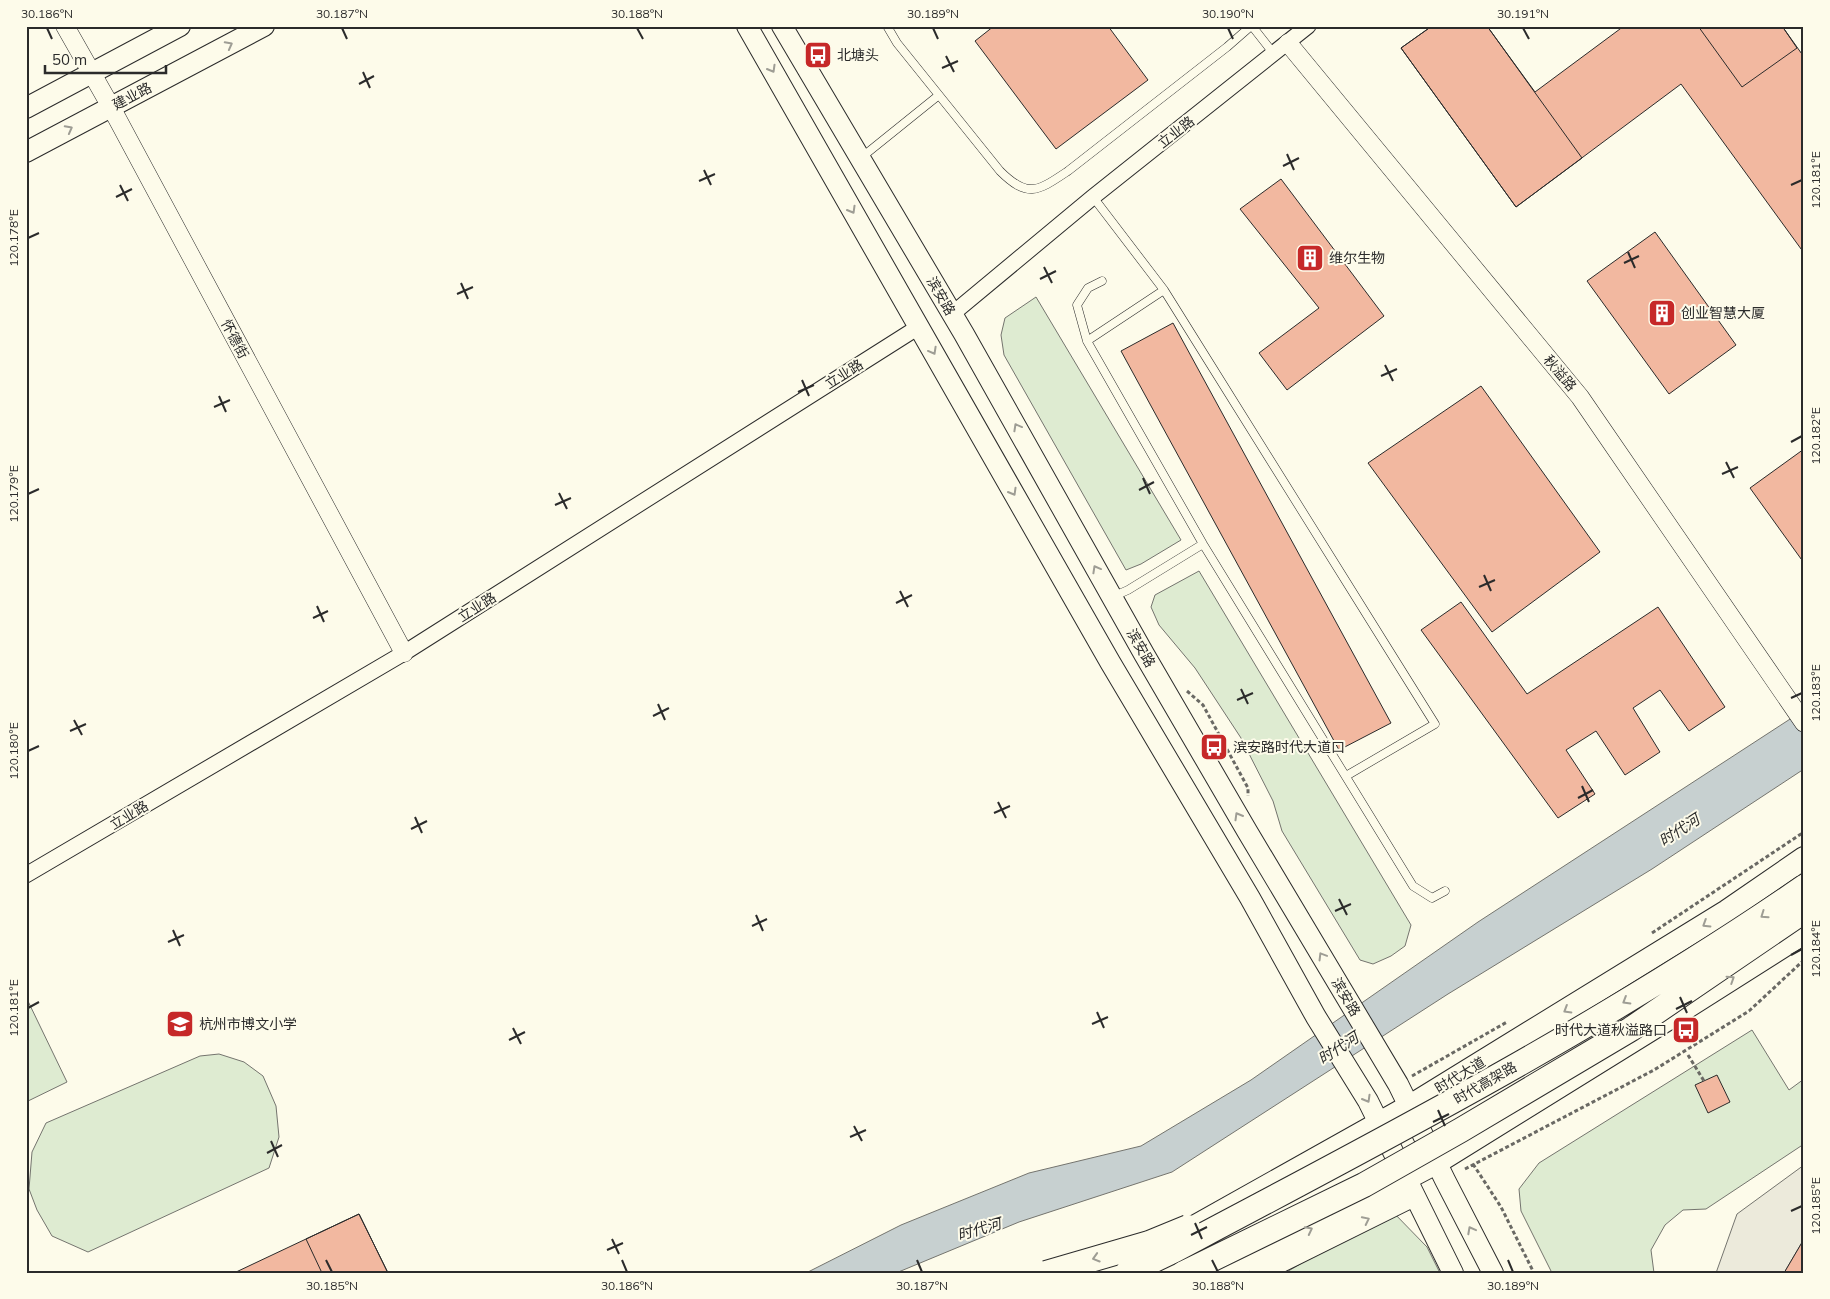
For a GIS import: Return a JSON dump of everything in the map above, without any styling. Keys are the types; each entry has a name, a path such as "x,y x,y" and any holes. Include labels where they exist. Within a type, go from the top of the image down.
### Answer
{"highway":[{"name":"时代高架路","path":"1127,1273 1290,1189 1448,1104 1624,1002 1748,926 1804,887"},
{"name":"时代高架路","path":"1184,1273 1364,1185 1461,1130 1631,1029 1804,911"},
{"path":"1046,1273 1149,1243 1290,1189"},
{"path":"1217,1273 1298,1218"}],"main road":[{"path":"26,108 180,26"},
{"name":"建业路","path":"26,152 264,26"},
{"path":"748,26 1105,654 1250,898 1316,1017 1342,1057 1380,1123 1453,1273"},
{"name":"滨安路","path":"782,26 951,315 969,342 1112,597 1242,823 1398,1084 1440,1171 1494,1273"},
{"name":"时代大道","path":"1106,1273 1135,1259 1409,1106 1727,911 1804,858"},
{"path":"1259,1273 1466,1157 1681,1011 1804,932"},
{"path":"1217,1273 1410,1188"}],"street":[{"name":"怀德街","path":"65,26 111,107 404,653"},
{"name":"立业路","path":"951,315 1093,197 1274,55 1308,26"},
{"name":"秋溢路","path":"1288,43 1580,396 1804,723"},
{"name":"立业路","path":"26,875 404,653 920,326"}],"lane":[{"path":"887,26 897,42 1000,171 1010,181 1019,187 1027,189 1038,189 1068,171 1227,47 1251,26 1274,55"},
{"path":"860,158 939,95"},
{"path":"1093,197 1164,290 1436,724 1346,776"},
{"path":"1102,281 1088,288 1077,305 1087,341 1203,544 1413,886 1432,898 1445,891"},
{"path":"1087,341 1164,290"},
{"path":"1112,597 1128,590 1203,544"}],"path":[{"path":"1646,937 1804,832"},
{"path":"1440,1171 1466,1157 1654,1070 1749,1011 1804,960"},
{"path":"1398,1084 1510,1020"},
{"path":"1688,1055 1704,1081"},
{"path":"1466,1157 1501,1207 1534,1273"}],"green space":[{"path":"1036,297 1181,540 1141,564 1126,570 1004,355 1001,335 1005,318"},
{"path":"1199,571 1411,925 1405,946 1391,956 1373,964 1360,960 1282,831 1273,801 1241,738 1195,668 1159,625 1151,607 1155,595"},
{"path":"26,997 67,1082 26,1102"},
{"path":"1752,1030 1789,1090 1804,1079 1804,1144 1706,1209 1683,1210 1665,1225 1651,1250 1654,1273 1552,1273 1521,1211 1519,1189 1539,1163"},
{"path":"219,1054 244,1062 263,1076 276,1106 279,1137 269,1168 88,1252 52,1236 37,1210 29,1189 32,1152 46,1123 200,1056"},
{"path":"1391,1210 1427,1247 1440,1273 1285,1273"}],"shaded area":[{"path":"1804,1165 1804,1239 1784,1273 1716,1273 1737,1214"}],"water":[{"name":"时代河","path":"1804,710 1804,769 1652,869 1448,994 1172,1172 1019,1222 896,1273 806,1273 901,1225 1029,1173 1141,1146 1251,1080 1478,922"}],"building":[{"path":"994,26 1108,26 1148,80 1056,149 975,41"},
{"path":"1432,26 1487,26 1535,92 1624,26 1782,26 1804,57 1804,253 1681,84 1516,207 1401,48"},
{"path":"1432,26 1487,26 1582,158 1516,207 1401,48"},
{"path":"1698,26 1782,26 1797,48 1742,87"},
{"name":"维尔生物","path":"1281,179 1384,316 1287,390 1259,353 1319,308 1240,209"},
{"name":"创业智慧大厦","path":"1655,232 1736,345 1669,394 1587,281"},
{"path":"1173,323 1391,723 1339,750 1121,351"},
{"path":"1481,386 1600,552 1492,632 1368,463"},
{"path":"1804,449 1804,563 1750,488"},
{"path":"1461,602 1527,694 1658,607 1725,707 1689,731 1660,690 1633,708 1660,752 1625,775 1596,731 1566,750 1595,794 1558,818 1421,630"},
{"path":"1717,1075 1730,1102 1708,1113 1695,1085"},
{"path":"359,1214 388,1273 322,1273 306,1239"},
{"path":"359,1214 388,1273 234,1273 306,1239"},
{"path":"1804,1239 1804,1273 1784,1273"}],"place":[{"name":"北塘头","path":"818,55"},
{"name":"维尔生物","path":"1310,258"},
{"name":"创业智慧大厦","path":"1662,313"},
{"name":"滨安路时代大道口","path":"1214,747"},
{"name":"杭州市博文小学","path":"180,1024"},
{"name":"时代大道秋溢路口","path":"1686,1030"}]}
